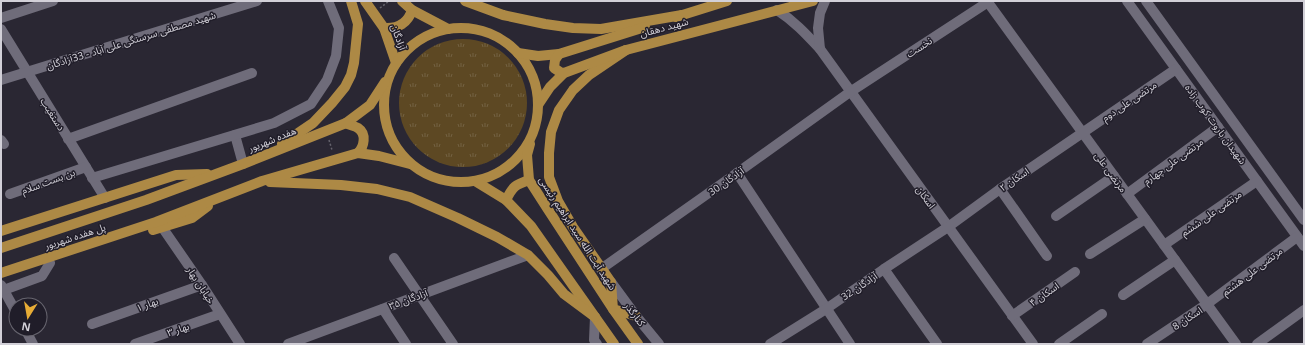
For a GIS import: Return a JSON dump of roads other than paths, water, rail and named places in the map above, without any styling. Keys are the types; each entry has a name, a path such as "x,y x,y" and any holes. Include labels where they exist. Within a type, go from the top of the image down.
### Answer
{"main road":[{"path":"267,154 313,123 345,87 351,75 354,63 358,24 351,1"},
{"name":"آزادگان","path":"365,1 384,28 396,63"},
{"path":"402,1 412,10 448,29"},
{"path":"465,1 503,15 573,28 601,29 682,15"},
{"name":"شهید دهقان","path":"518,53 538,56 560,54 728,1"},
{"name":"شهید دهقان","path":"538,105 550,87 564,73 626,50 813,1"},
{"path":"384,28 394,28 402,24 408,18 412,10"},
{"path":"1,279 159,225 262,181 358,153 379,156 410,164 430,176 452,182 475,181 495,174 513,162 526,146 535,127 538,105 536,86 529,69 518,53 498,38 474,29 448,29 428,35 410,47 396,63 389,76 385,90 383,109 387,128 395,146 410,164"},
{"path":"626,50 589,75 573,90 559,110 550,132 549,154 550,177 558,201 573,227 611,282 613,309 636,316"},
{"path":"560,54 555,60 554,68 564,73"},
{"name":"هفده شهریور","path":"146,200 243,164 346,123 370,105 389,76"},
{"path":"346,123 358,128 362,133 362,149 358,153"},
{"name":"شهید آیت الله سید ابراهیم رئیسی","path":"535,127 527,155 530,180 542,202 638,344"},
{"path":"1,231 176,175 217,174"},
{"path":"506,200 516,185 530,180"},
{"path":"262,181 341,185 377,189 410,197 497,237 528,255 564,294 595,317"},
{"path":"475,181 506,200 531,226 614,344"},
{"name":"پل هفده شهریور","path":"1,248 146,200"},
{"name":"پل هفده شهریور","path":"1,273 159,225"}],"street":[{"path":"1,18 54,1"},
{"name":"شهید مصطفی سرسنگی علی آباد - 33آزادگان","path":"1,80 257,1"},
{"path":"92,178 274,123 311,104 327,80 336,56 339,28 328,1"},
{"path":"820,49 818,28 820,13 825,1"},
{"name":"شهیدان باروت کوب زاده","path":"1127,1 1304,246"},
{"name":"شهیدان باروت کوب زاده","path":"1146,1 1304,220"},
{"name":"نخست","path":"850,92 987,2"},
{"name":"مرتضی علی","path":"987,2 1236,344"},
{"name":"اسکان","path":"777,10 804,30 820,49 1033,344"},
{"name":"دستغیب","path":"1,29 105,198"},
{"name":"مرتضی علی دوم","path":"1082,133 1176,69"},
{"path":"68,139 252,73"},
{"name":"آزادگان 30","path":"601,269 850,92"},
{"name":"مرتضی علی چهارم","path":"1127,194 1218,127"},
{"name":"اسکان ۲","path":"948,227 1000,189 1082,133"},
{"path":"234,135 243,164"},
{"name":"بن بست سلام","path":"10,194 86,167"},
{"path":"737,173 850,344"},
{"path":"1056,216 1114,176"},
{"name":"مرتضی علی ششم","path":"1164,245 1257,181"},
{"path":"1000,189 1047,256"},
{"path":"1090,254 1145,218"},
{"name":"خیابان بهار","path":"159,225 202,285 240,344"},
{"name":"آزادگان 32","path":"770,344 948,227"},
{"name":"مرتضی علی هشتم","path":"1207,304 1297,237"},
{"name":"آزادگان ۳۵","path":"288,344 528,255"},
{"path":"394,258 453,344"},
{"path":"1123,295 1175,260"},
{"path":"8,298 2,288 42,276 50,263"},
{"path":"884,269 937,344"},
{"name":"اسکان ۴","path":"1012,316 1075,272"},
{"name":"کنارگذر","path":"611,282 659,344"},
{"name":"بهار ۱","path":"92,324 202,285"},
{"name":"اسکان 8","path":"1147,344 1158,341 1207,304"},
{"path":"383,309 406,344"},
{"path":"1257,344 1304,310"},
{"name":"بهار ۳","path":"135,344 220,314"},
{"path":"1059,344 1102,314"},
{"path":"595,317 594,340 597,344"}]}
